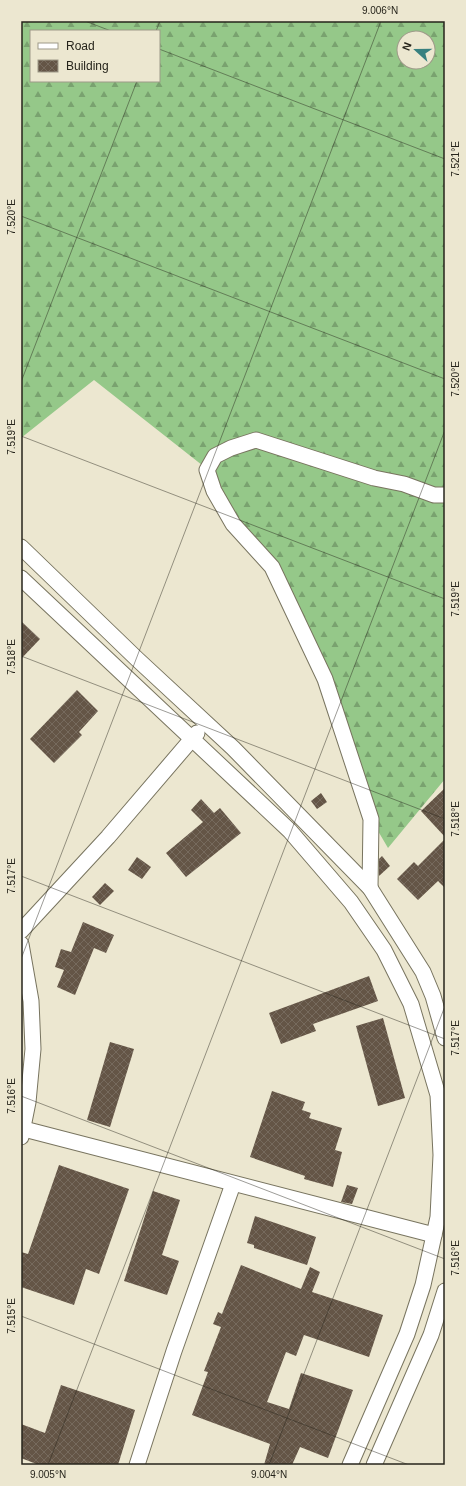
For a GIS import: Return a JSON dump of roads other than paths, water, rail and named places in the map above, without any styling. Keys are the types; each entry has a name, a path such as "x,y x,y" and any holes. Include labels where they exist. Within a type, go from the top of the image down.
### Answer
{"street":[{"path":"370,888 371,819 325,679 272,567 233,524 214,490 207,470 215,456 231,448 256,440 374,478 404,484 434,495 445,494"},
{"path":"21,547 268,782 370,888 423,972 433,996 445,1038"},
{"path":"21,578 290,831 351,902 384,950 411,1004 438,1095 441,1155 438,1217 423,1285 408,1334 350,1465"},
{"path":"21,931 108,837 206,723"},
{"path":"21,944 31,1001 33,1049 22,1133 233,1184 434,1235"},
{"path":"137,1465 174,1351 233,1184"},
{"path":"374,1465 431,1335 445,1291"}]}
